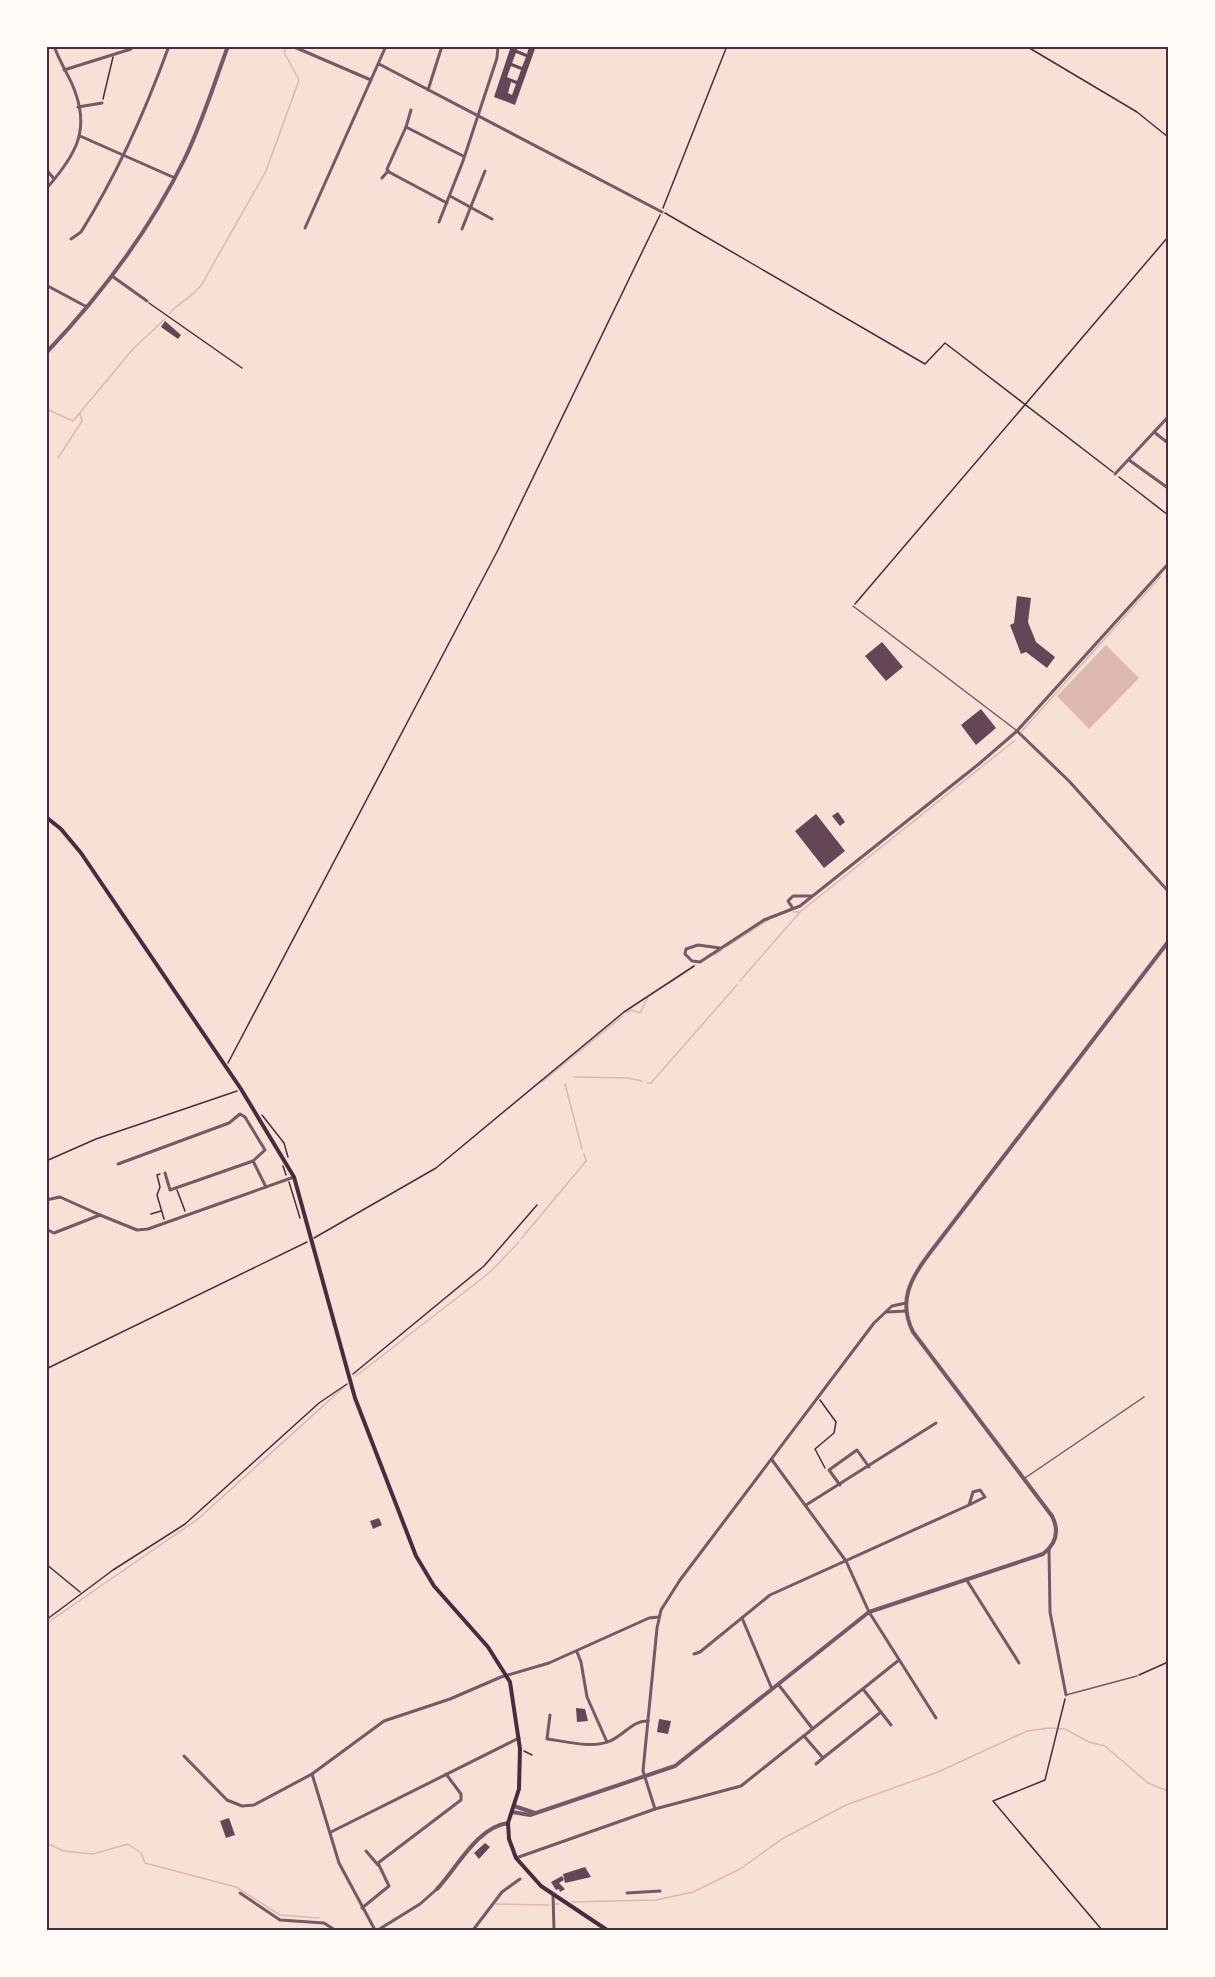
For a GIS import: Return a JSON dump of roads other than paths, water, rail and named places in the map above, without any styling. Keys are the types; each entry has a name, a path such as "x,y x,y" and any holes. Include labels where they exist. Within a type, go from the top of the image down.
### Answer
{"main road":[{"path":"46,817 62,829 81,853 241,1089 294,1177 348,1376 374,1451 427,1576 444,1599 488,1647 507,1675 513,1693 520,1749 520,1778 508,1823 509,1839 516,1858 528,1875 553,1895 607,1930"}],"street":[{"path":"46,189 72,158 80,136 78,107 72,84 54,46"},
{"path":"71,239 81,232 125,155 147,107 169,46"},
{"path":"46,353 88,308 112,276 175,178 190,148 228,46"},
{"path":"292,46 371,80"},
{"path":"305,228 386,46"},
{"path":"428,90 441,46"},
{"path":"440,222 497,58 498,46"},
{"path":"64,70 130,49"},
{"path":"379,64 662,212"},
{"path":"78,107 102,103"},
{"path":"382,178 388,171 411,110"},
{"path":"406,127 463,156"},
{"path":"80,136 175,178"},
{"path":"46,169 55,179"},
{"path":"388,171 447,203"},
{"path":"462,229 485,171"},
{"path":"46,175 55,179"},
{"path":"450,196 492,219"},
{"path":"112,276 147,301"},
{"path":"46,285 88,308"},
{"path":"1115,474 1168,417"},
{"path":"1154,432 1168,443"},
{"path":"1129,460 1168,488"},
{"path":"720,948 694,946 685,951 689,960 700,962 764,920 792,907 800,906 813,897 1017,731 1168,564"},
{"path":"1017,731 1069,781 1168,891"},
{"path":"792,907 788,900 793,896 813,897"},
{"path":"512,1812 524,1816 536,1814 675,1766 869,1612 1042,1554 1049,1549 1056,1537 1056,1524 917,1339 910,1326 906,1303 910,1284 921,1264 1168,942"},
{"path":"118,1164 229,1123 240,1114 245,1117 265,1150 253,1161 170,1190 165,1173"},
{"path":"253,1161 266,1187"},
{"path":"46,1200 60,1197 137,1230 294,1177"},
{"path":"46,1229 54,1233 100,1215"},
{"path":"655,1809 644,1776 659,1617 666,1600 885,1313 892,1306 906,1303"},
{"path":"885,1313 906,1311"},
{"path":"806,1505 936,1423"},
{"path":"840,1485 829,1470 857,1449 869,1467"},
{"path":"772,1460 846,1561 869,1612 936,1718"},
{"path":"694,1654 700,1652 770,1595 969,1505 985,1497 980,1490 973,1492 969,1505"},
{"path":"1049,1549 1050,1612 1066,1695"},
{"path":"966,1580 1019,1663"},
{"path":"184,1756 227,1800 242,1806 254,1805 312,1774 384,1721 450,1699 507,1675 537,1668 649,1618 659,1617"},
{"path":"742,1618 772,1689"},
{"path":"577,1652 581,1662 586,1697 607,1742"},
{"path":"516,1858 655,1809 741,1786 899,1660"},
{"path":"778,1684 813,1728"},
{"path":"862,1689 891,1725"},
{"path":"816,1764 881,1712"},
{"path":"550,1715 547,1739 607,1742 637,1723 648,1721"},
{"path":"804,1736 823,1758"},
{"path":"331,1832 519,1738"},
{"path":"312,1774 339,1863 376,1930 420,1904 437,1889 478,1841 496,1826 508,1823"},
{"path":"378,1865 461,1800 462,1794 446,1774"},
{"path":"514,1806 536,1814"},
{"path":"362,1908 389,1886 378,1865 366,1851"},
{"path":"473,1930 502,1892 520,1879"},
{"path":"627,1893 660,1891"},
{"path":"240,1893 280,1920 324,1923 335,1930"},
{"path":"553,1895 554,1930"}],"lane":[{"path":"853,606 1017,731"},
{"path":"1024,1479 1144,1397"},
{"path":"1066,1695 1137,1676"}],"waterway":[{"path":"170,313 202,284 266,171 299,80 284,52 287,47"},
{"path":"46,409 73,421 133,349 165,319"},
{"path":"58,458 82,421 80,414"},
{"path":"1022,731 1161,576"},
{"path":"740,981 800,912 1014,741"},
{"path":"793,912 799,912"},
{"path":"726,947 768,920"},
{"path":"714,955 722,950"},
{"path":"670,983 696,965"},
{"path":"647,1083 651,1083 737,985"},
{"path":"627,1013 631,1010 640,1013 648,997"},
{"path":"542,1082 623,1016"},
{"path":"574,1077 628,1078 642,1081"},
{"path":"565,1084 582,1149"},
{"path":"521,1239 586,1161 584,1154"},
{"path":"356,1376 489,1273 519,1242"},
{"path":"50,1621 198,1519 344,1387"},
{"path":"572,1902 656,1900 693,1892 740,1869 782,1839 846,1805 938,1772 1027,1731 1049,1728 1065,1729 1089,1742 1105,1746 1148,1783 1168,1791"},
{"path":"46,1843 64,1851 93,1854 128,1844 141,1853 145,1863 236,1887 280,1915 319,1918"},
{"path":"496,1904 549,1905"},
{"path":"554,1904 559,1904"}]}
